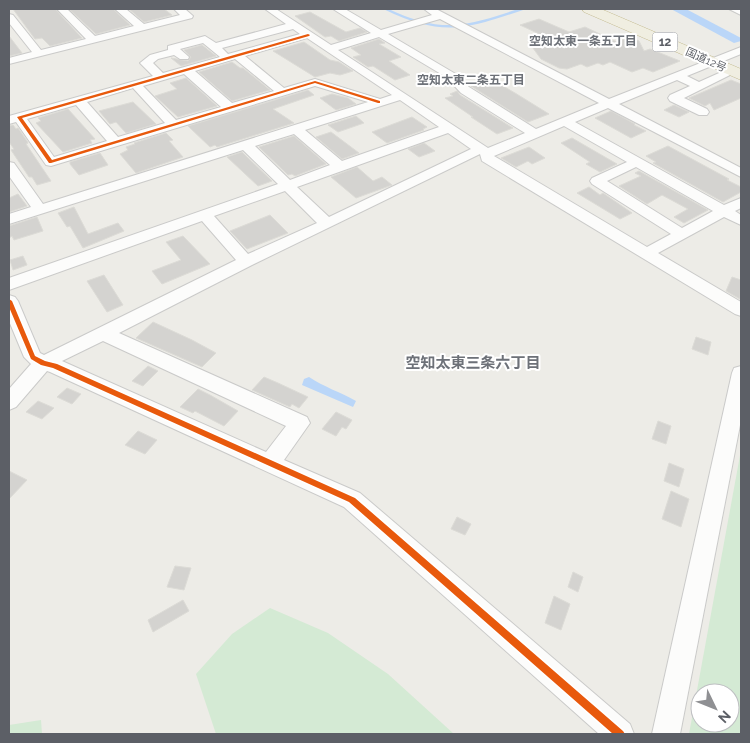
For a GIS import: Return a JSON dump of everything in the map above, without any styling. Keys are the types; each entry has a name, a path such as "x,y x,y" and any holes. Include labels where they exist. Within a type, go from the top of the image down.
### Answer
{"highway":[{"name":"国道12号","path":"589,9 714,61"},
{"name":"国道12号","path":"599,9 738,72"}],"street":[{"path":"62,9 93,40"},
{"path":"120,9 142,28"},
{"path":"9,61 188,16 179,9"},
{"path":"270,9 484,151 487,158 741,310"},
{"path":"338,9 450,75 466,90 536,134"},
{"path":"429,9 741,173"},
{"path":"734,9 741,12"},
{"path":"329,49 441,15"},
{"path":"9,17 38,54"},
{"path":"214,47 294,25"},
{"path":"308,35 14,119 51,162 315,82 379,102"},
{"path":"180,54 172,48 204,39 281,91"},
{"path":"9,402 43,363 246,261 484,151 536,134 741,50"},
{"path":"161,77 146,63 147,60 180,54"},
{"path":"187,70 229,107"},
{"path":"703,112 674,98 699,86 738,72"},
{"path":"676,76 699,86"},
{"path":"135,84 172,124"},
{"path":"9,219 401,96"},
{"path":"79,100 115,142"},
{"path":"566,122 741,221"},
{"path":"9,284 450,128"},
{"path":"296,129 340,167"},
{"path":"246,145 326,224"},
{"path":"637,162 597,181 682,234"},
{"path":"9,166 40,210"},
{"path":"647,254 741,202"},
{"path":"204,214 246,261"},
{"path":"9,301 33,357 43,363 55,366 352,500 620,734"},
{"path":"103,333 300,423 270,463"},
{"path":"666,734 741,373"}],"green space":[{"path":"741,450 741,734 689,734 690,729 690,733 740,733 740,683 698,683"},
{"path":"270,608 328,633 388,674 454,734 216,734 196,674 232,634"},
{"path":"41,720 42,734 9,734 9,725"}],"water":[{"path":"671,9 686,9 741,38 741,41 734,43"},
{"path":"309,377 356,401 353,407 302,385 304,379"}],"building":[{"path":"13,9 55,9 82,38 50,46 42,38 35,39"},
{"path":"69,9 113,9 130,25 96,34"},
{"path":"129,9 164,9 172,15 144,22"},
{"path":"310,12 346,32 360,28 367,32 339,41 331,36 325,37 295,16"},
{"path":"539,19 569,32 585,27 617,42 629,37 639,41 644,51 650,49 680,61 653,72 643,68 632,72 610,62 603,65 598,63 587,67 581,64 567,69 559,68 541,59 530,44 548,38 520,25"},
{"path":"9,36 22,53 9,56"},
{"path":"379,39 385,43 379,44 401,57 389,61 410,75 395,80 373,66 368,67 353,57 361,55 351,48"},
{"path":"304,42 330,60 339,62 353,71 340,75 330,73 315,77 273,51"},
{"path":"202,45 216,56 181,66 171,58 188,61 191,57 184,50"},
{"path":"232,62 243,68 270,90 232,101 199,72"},
{"path":"186,78 217,106 178,117 155,96 177,89 170,83"},
{"path":"491,79 549,114 528,122 471,86"},
{"path":"731,80 741,84 741,98 714,110 710,103 705,106 689,98"},
{"path":"308,90 314,95 273,109 294,123 217,147 215,145 210,147 188,126"},
{"path":"457,91 460,95 513,128 497,134 471,117 473,117 445,98 453,96 450,94"},
{"path":"332,94 348,98 356,104 336,110 320,98"},
{"path":"133,102 156,124 126,133 116,122 110,124 99,111"},
{"path":"674,105 689,112 679,117 664,110"},
{"path":"68,109 95,139 90,140 92,143 63,152 36,123 41,121 38,118"},
{"path":"611,111 646,131 631,138 595,118"},
{"path":"356,116 364,123 338,132 328,125"},
{"path":"412,117 427,127 424,130 387,143 372,132"},
{"path":"13,125 16,129 18,128 27,141 28,143 26,144 51,181 37,185 32,177 29,177 11,150 14,149 9,142 9,126"},
{"path":"331,132 359,153 342,159 316,137"},
{"path":"166,133 173,140 169,141 183,157 136,173 120,154 128,150 126,147 134,143"},
{"path":"294,136 326,164 295,176 292,174 288,175 259,147"},
{"path":"572,138 617,164 600,172 586,164 590,162 561,143"},
{"path":"424,143 435,151 419,157 408,149"},
{"path":"668,146 729,179 727,180 741,187 741,192 723,202 653,163 656,162 646,156"},
{"path":"529,147 545,158 532,164 528,161 516,167 501,158"},
{"path":"242,152 272,181 258,186 227,157"},
{"path":"100,153 108,165 79,175 70,164 70,162"},
{"path":"357,167 373,181 382,177 392,185 356,198 331,177"},
{"path":"639,171 708,210 684,223 674,217 688,209 662,195 647,204 619,186 641,176 635,173"},
{"path":"589,187 600,195 603,193 632,213 620,219 577,193"},
{"path":"18,194 27,206 9,212 9,198"},
{"path":"74,207 88,234 118,223 124,231 83,248 70,226 67,227 58,213"},
{"path":"270,215 288,233 247,249 230,231"},
{"path":"37,217 43,231 14,240 12,236 9,238 9,226"},
{"path":"183,236 210,264 162,284 152,271 181,260 166,242"},
{"path":"23,256 27,265 13,270 10,260"},
{"path":"104,275 123,305 107,312 87,281"},
{"path":"732,277 741,280 740,299 726,291"},
{"path":"153,322 216,353 202,367 136,338"},
{"path":"696,337 711,342 708,355 692,349"},
{"path":"148,366 158,371 143,386 132,381"},
{"path":"264,377 308,397 299,408 292,404 290,407 252,390"},
{"path":"67,388 81,394 72,404 57,397"},
{"path":"198,389 238,411 224,426 195,411 193,413 180,407"},
{"path":"38,401 54,408 42,419 26,412"},
{"path":"336,412 352,420 346,429 342,427 336,436 322,429"},
{"path":"658,421 671,426 666,444 652,439"},
{"path":"138,431 157,440 145,454 125,445"},
{"path":"669,463 684,469 679,487 664,481"},
{"path":"9,471 27,480 9,499"},
{"path":"671,491 689,499 681,527 662,519"},
{"path":"457,517 471,524 465,535 451,529"},
{"path":"175,566 191,568 184,590 167,587"},
{"path":"573,572 583,577 578,592 568,587"},
{"path":"554,596 570,604 561,630 545,623"},
{"path":"183,600 189,611 153,632 148,620"}],"waterway":[{"path":"386,9 405,18 438,26 454,26 485,21 522,9"}],"cycle path":[{"path":"308,35 19,117 51,162 315,82 379,102"},
{"path":"9,301 33,357 43,363 55,366 352,500 620,734"}],"district":[{"name":"空知太東一条五丁目","path":"583,41"},
{"name":"空知太東二条五丁目","path":"471,80"},
{"name":"空知太東三条六丁目","path":"473,363"}]}
